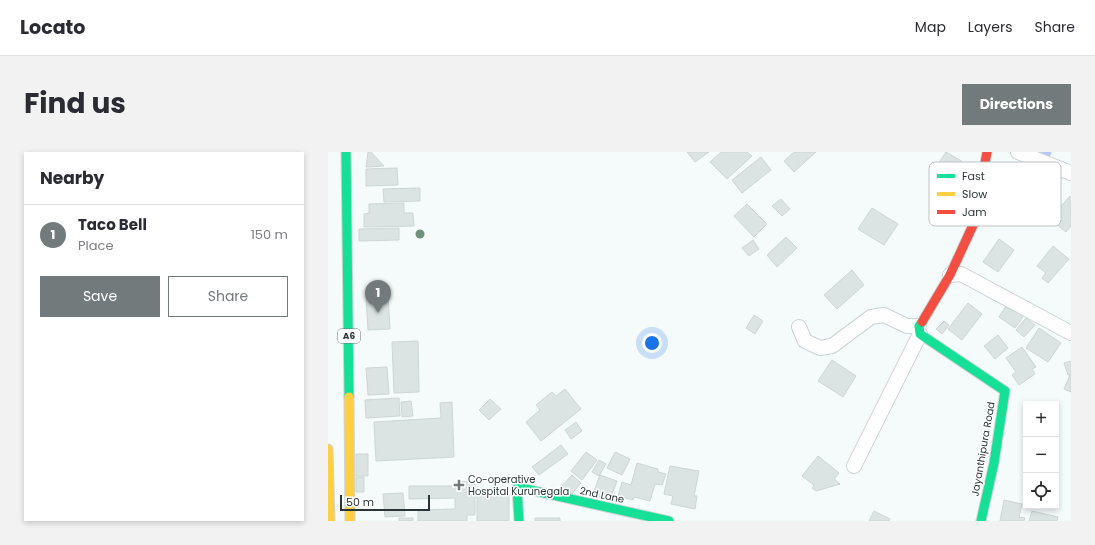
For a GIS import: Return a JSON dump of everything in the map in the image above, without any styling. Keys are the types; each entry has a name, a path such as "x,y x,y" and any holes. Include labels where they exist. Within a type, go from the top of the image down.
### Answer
{"main road":[{"name":"A6","path":"330,521 337,466 346,152"},
{"path":"985,162 987,152"},
{"path":"920,330 950,275 973,226"},
{"name":"Jayanthipura Road","path":"920,330 1005,391 994,463 981,521"},
{"name":"A6","path":"328,449 337,466 350,521"},
{"name":"2nd Lane","path":"519,521 517,487 669,521"}],"street":[{"path":"1018,152 1043,162"},
{"path":"1061,169 1071,173"},
{"path":"950,275 961,274 1071,333"},
{"path":"799,327 805,341 820,348 832,346 871,317 884,316 920,330 854,466"}],"building":[{"path":"368,152 371,152 384,166 366,167"},
{"path":"687,152 709,152 695,162"},
{"path":"721,152 747,152 752,156 727,179 710,162"},
{"path":"794,152 816,152 794,172 784,161"},
{"path":"946,152 963,162 939,162"},
{"path":"761,157 771,170 742,193 732,180"},
{"path":"397,168 398,185 366,186 366,169"},
{"path":"420,188 420,201 384,202 383,189"},
{"path":"1070,196 1071,226 1066,232 1059,226 1061,226 1061,206"},
{"path":"781,199 790,209 782,216 772,206"},
{"path":"404,203 404,213 413,213 414,226 364,227 364,214 369,213 369,204"},
{"path":"747,204 767,224 754,237 734,216"},
{"path":"872,208 898,224 884,245 858,229"},
{"path":"399,228 399,240 359,241 359,229"},
{"path":"786,237 797,248 777,267 767,255"},
{"path":"999,239 1014,250 998,272 983,262"},
{"path":"753,240 759,249 749,256 742,248"},
{"path":"1053,246 1069,259 1048,283 1042,278 1046,273 1037,266"},
{"path":"852,270 864,285 837,309 824,295"},
{"path":"385,288 385,296 388,295 390,329 368,330 366,297 370,297 369,289"},
{"path":"968,303 982,314 962,340 948,329"},
{"path":"1008,303 1025,314 1015,328 999,317"},
{"path":"754,315 763,321 755,334 746,328"},
{"path":"1026,318 1035,325 1024,337 1016,330"},
{"path":"944,321 949,325 942,334 936,329"},
{"path":"1039,328 1061,343 1048,362 1026,348"},
{"path":"998,335 1008,348 995,359 984,346"},
{"path":"418,341 419,392 394,393 392,342"},
{"path":"1022,347 1036,367 1032,369 1035,374 1019,385 1012,375 1016,372 1006,358"},
{"path":"832,360 856,376 843,397 818,381"},
{"path":"1071,361 1071,392 1064,389 1070,375 1068,375 1064,363"},
{"path":"387,367 389,394 368,395 366,368"},
{"path":"565,389 581,409 541,441 526,422 540,410 536,405 552,392 556,396"},
{"path":"399,398 400,416 366,418 365,400"},
{"path":"490,399 501,409 489,420 479,410"},
{"path":"411,401 413,416 402,417 401,402"},
{"path":"452,402 454,457 376,461 374,422 441,418 440,403"},
{"path":"576,422 582,431 571,439 565,430"},
{"path":"561,445 568,454 539,475 532,467"},
{"path":"586,452 597,460 582,480 571,471"},
{"path":"615,452 630,459 622,475 607,468"},
{"path":"356,454 368,454 368,476 356,476"},
{"path":"818,456 839,473 834,479 840,484 816,491 812,488 814,485 802,476"},
{"path":"599,460 606,464 599,476 592,472"},
{"path":"637,463 658,469 658,472 666,474 662,485 655,484 650,501 634,497 633,500 618,496 622,482 631,485"},
{"path":"670,466 699,471 694,496 697,496 695,509 671,504 673,496 664,494"},
{"path":"572,475 581,483 571,495 561,487"},
{"path":"600,475 617,481 610,500 593,494"},
{"path":"356,477 364,477 364,492 356,492"},
{"path":"457,481 475,482 475,515 467,515 467,521 418,521 418,510 455,509 455,498 409,499 409,486 456,486"},
{"path":"403,493 405,516 385,517 383,494"},
{"path":"477,494 509,494 509,521 477,521"},
{"path":"1004,500 1022,504 1019,517 1025,518 1024,521 1000,521"},
{"path":"874,511 890,519 889,521 869,521"},
{"path":"1032,511 1058,517 1057,521 1029,521"},
{"path":"399,518 413,518 413,521 399,521"},
{"path":"535,518 560,518 560,521 535,521"}],"traffic: fast":[{"path":"346,152 349,397"},
{"path":"922,322 919,326 920,334 1005,391 994,463 981,521"},
{"path":"519,521 517,487 669,521"}],"traffic: slow":[{"path":"349,397 350,521"},
{"path":"328,449 330,521"}],"traffic: jam":[{"path":"985,162 987,152"},
{"path":"922,322 950,275 973,226"}],"place":[{"name":"Taco Bell","path":"378,313"},
{"name":"Co-operative Hospital Kurunegala","path":"459,485"}]}
